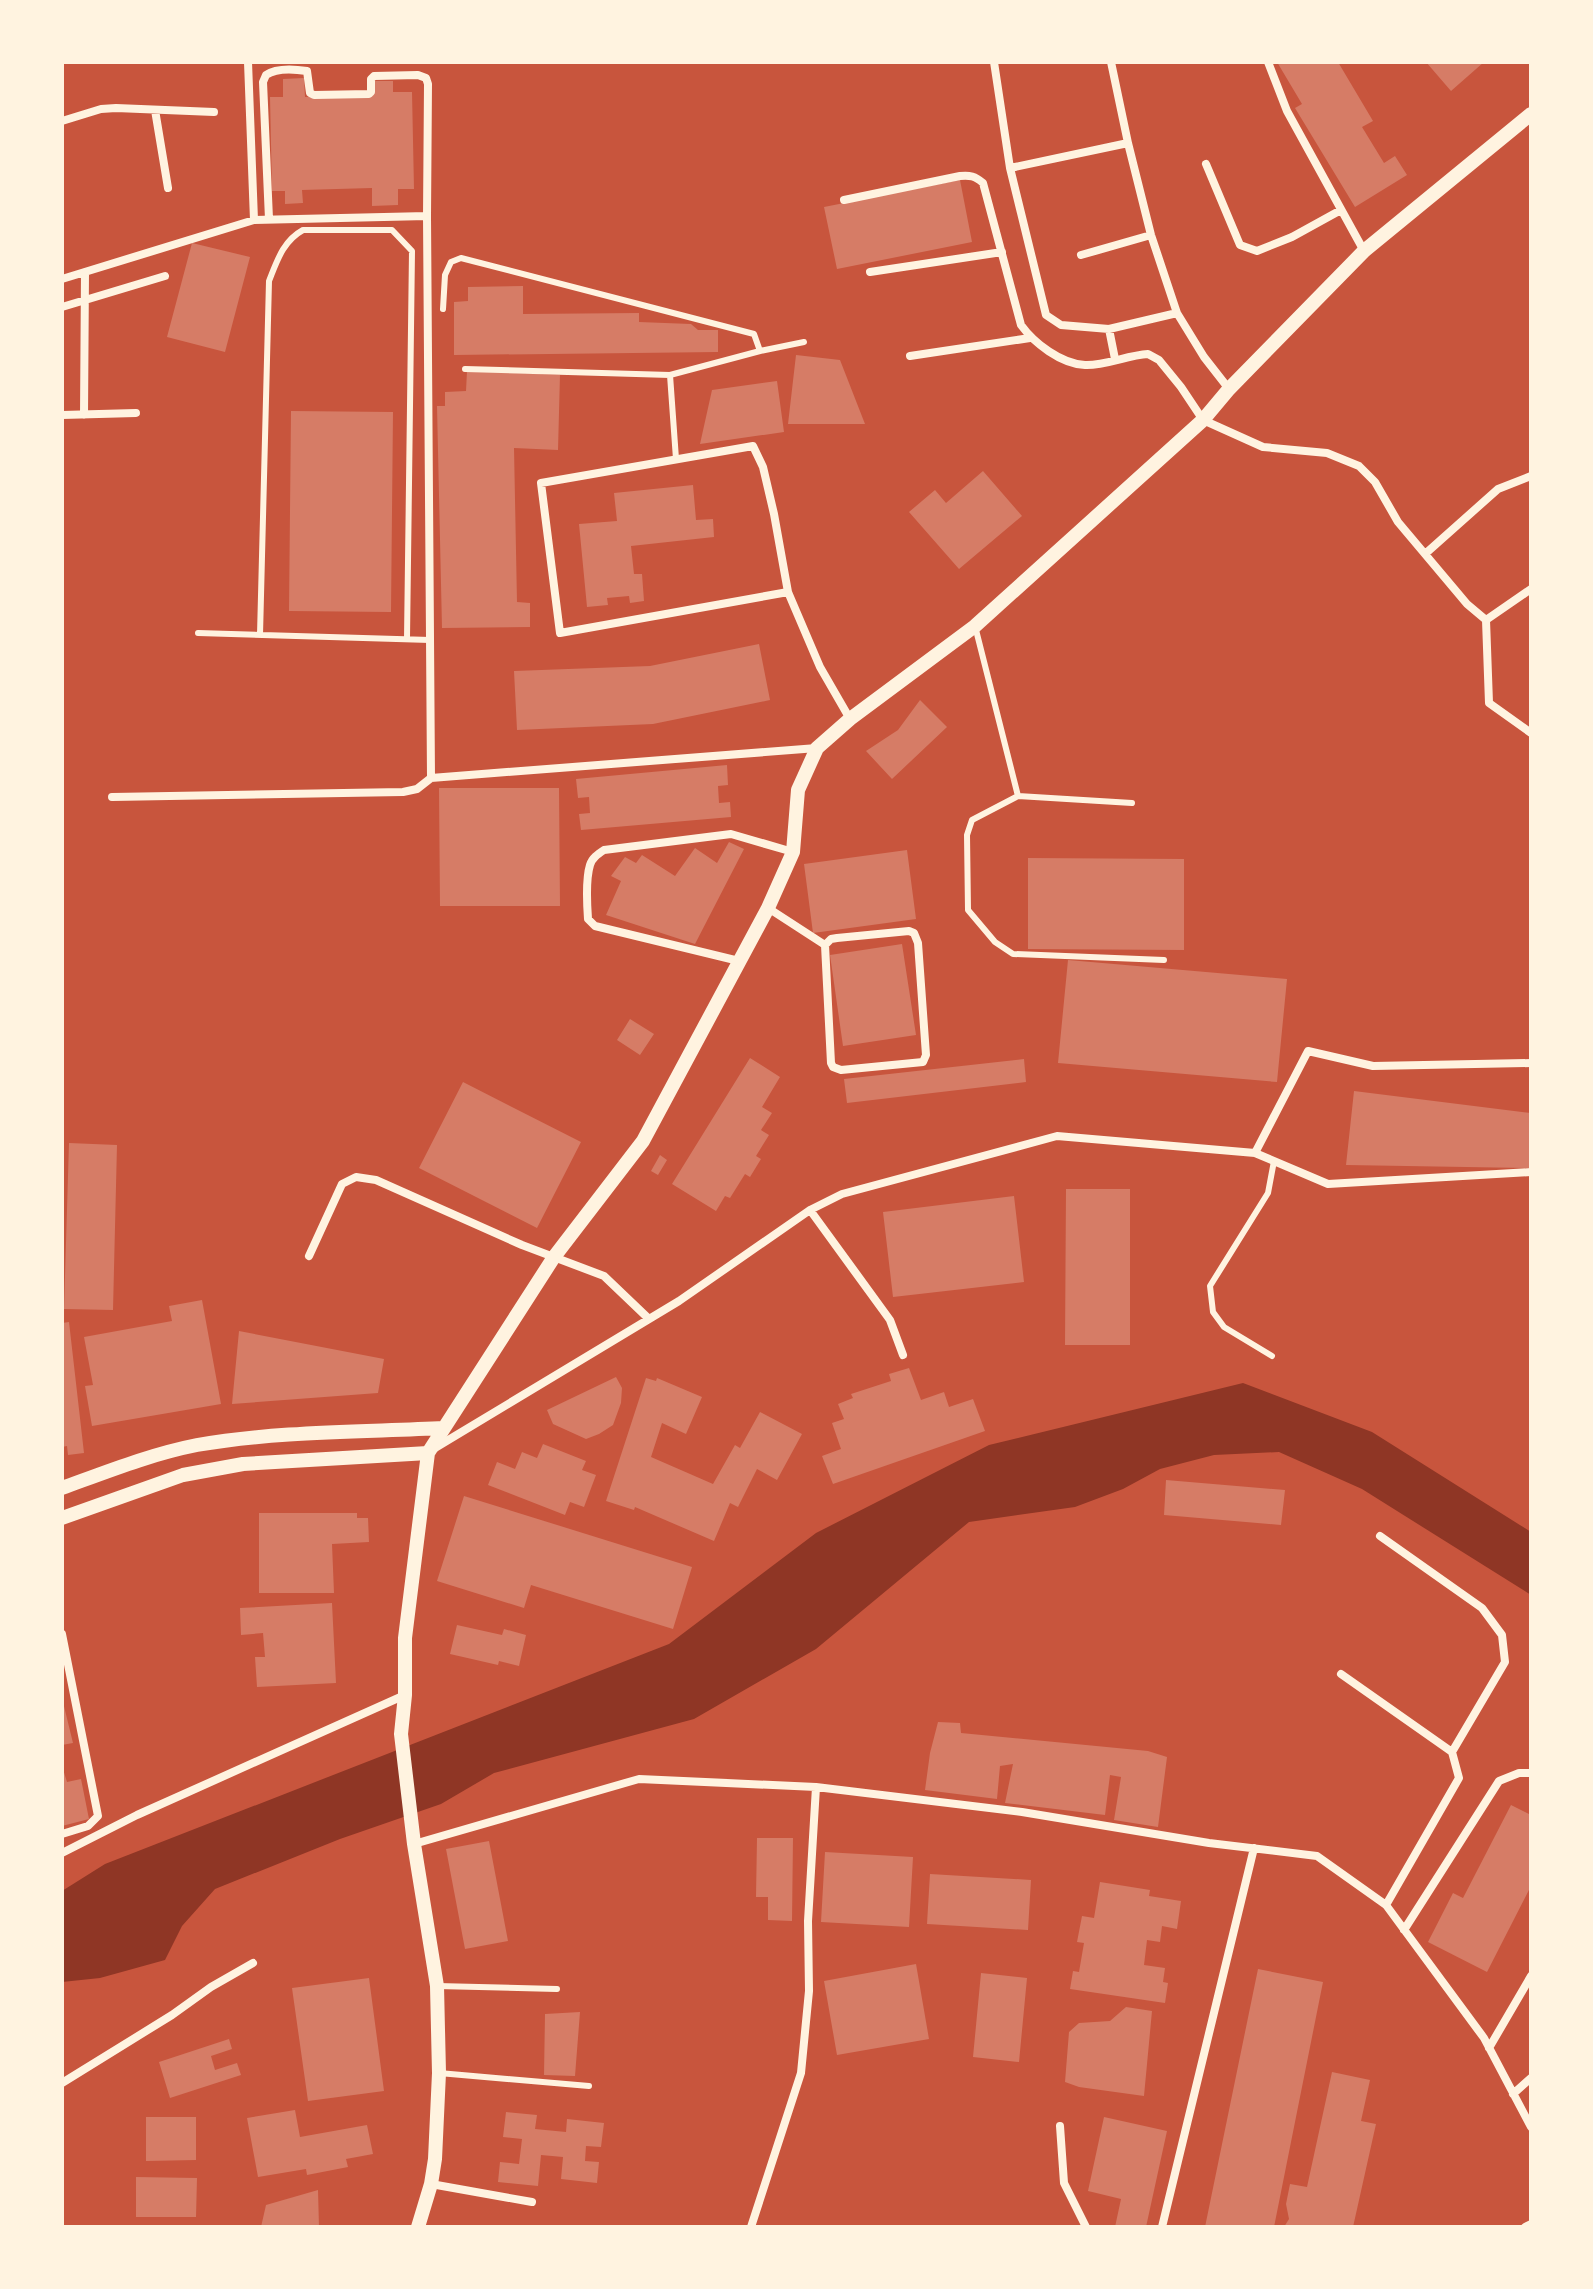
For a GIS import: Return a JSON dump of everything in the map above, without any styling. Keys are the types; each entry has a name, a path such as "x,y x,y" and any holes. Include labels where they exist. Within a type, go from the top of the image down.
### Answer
{"street":[{"path":"248,62 254,220"},
{"path":"994,62 1010,168 1046,315 1061,325 1109,329 1177,313"},
{"path":"1111,62 1151,235 1177,313 1204,357 1229,389"},
{"path":"1268,62 1287,111 1364,251"},
{"path":"269,219 263,82 266,75 272,71 307,71 310,93 314,95 369,94 374,76 418,75 426,78 431,778"},
{"path":"62,121 101,109 214,112"},
{"path":"155,110 168,188"},
{"path":"418,2227 435,2159 439,2073 437,1986 414,1842 401,1734 405,1638 428,1453 554,1257 643,1141 768,908 793,852 798,790 817,748 850,719 975,626 1203,420 1229,389 1364,251 1531,114"},
{"path":"1010,168 1128,143"},
{"path":"1206,164 1240,245 1257,251 1292,237 1341,210"},
{"path":"844,200 971,175 983,183 1021,325 1030,338 1054,354 1085,365 1148,354 1159,360 1203,420 1263,447 1327,453 1359,466 1375,482 1398,522 1467,604 1486,620 1489,703 1531,733"},
{"path":"62,279 254,220 427,216"},
{"path":"1081,255 1151,235"},
{"path":"870,272 1002,252"},
{"path":"84,415 85,272"},
{"path":"62,307 165,276"},
{"path":"1109,329 1115,359"},
{"path":"910,356 1030,338"},
{"path":"62,415 136,413"},
{"path":"788,592 560,633 541,483 753,446 763,467 788,592 820,667 850,719"},
{"path":"1425,554 1498,489 1531,476"},
{"path":"1486,620 1531,589"},
{"path":"112,797 403,792 417,789 431,778 817,748"},
{"path":"739,961 595,926 588,919 587,908 590,865 604,850 731,834 793,852"},
{"path":"768,908 825,945"},
{"path":"914,933 918,943 926,1055 923,1062 841,1070 833,1067 825,945 837,938 914,933"},
{"path":"1255,1153 1308,1051 1373,1066 1531,1063"},
{"path":"62,1518 183,1475 228,1467 428,1453 679,1301 810,1210 842,1194 1057,1136 1255,1153 1328,1184 1531,1172"},
{"path":"309,1256 342,1184 356,1177 376,1180 522,1245 604,1276 649,1319"},
{"path":"810,1210 890,1320 903,1355"},
{"path":"62,1488 160,1454 197,1445 263,1436 444,1428"},
{"path":"1380,1536 1482,1608 1502,1635 1505,1662 1452,1752"},
{"path":"62,1634 98,1816 88,1826 62,1834"},
{"path":"1341,1674 1452,1752 1459,1778 1386,1905"},
{"path":"62,1853 137,1815 405,1695"},
{"path":"1404,1930 1499,1781 1519,1773 1531,1773"},
{"path":"414,1842 639,1779 816,1787 1022,1812 1209,1843 1317,1856 1386,1905 1484,2038 1531,2127"},
{"path":"751,2227 801,2073 809,1991 808,1921 816,1787"},
{"path":"1162,2227 1254,1848"},
{"path":"62,2083 253,1963"},
{"path":"1489,2048 1531,1976"},
{"path":"1513,2094 1531,2078"},
{"path":"1060,2126 1064,2183 1086,2227"},
{"path":"431,2184 532,2202"},
{"path":"1525,2227 1531,2224"}],"lane":[{"path":"260,635 269,281 291,236 303,230 392,230 412,251 407,639"},
{"path":"443,309 445,275 451,262 461,258 754,334 760,351"},
{"path":"465,369 670,375 804,342"},
{"path":"670,375 676,459"},
{"path":"975,626 1018,796"},
{"path":"198,633 430,640"},
{"path":"1132,803 1018,796 972,820 967,835 968,910 995,942 1013,954 1164,960"},
{"path":"1272,1356 1224,1327 1213,1312 1210,1286 1268,1193 1274,1161"},
{"path":"437,1986 557,1989"},
{"path":"439,2073 589,2086"}],"shaded area":[{"path":"1243,1383 1372,1432 1531,1532 1531,1595 1362,1489 1279,1452 1214,1455 1160,1469 1123,1489 1075,1507 969,1522 816,1649 694,1719 494,1773 441,1804 340,1839 215,1889 182,1926 165,1960 100,1978 62,1982 62,1891 105,1864 669,1644 816,1533 989,1445"}],"building":[{"path":"1277,62 1338,62 1373,121 1362,127 1384,163 1395,156 1407,175 1355,207 1295,108 1302,104"},
{"path":"1426,62 1484,62 1451,91"},
{"path":"304,78 305,97 373,96 373,81 393,81 393,92 412,92 414,189 398,189 398,205 372,206 372,188 302,190 303,203 285,204 285,191 272,191 270,97 283,97 283,79"},
{"path":"960,180 972,242 837,269 824,207"},
{"path":"192,243 250,257 225,352 167,337"},
{"path":"523,286 523,314 639,313 639,322 691,324 698,330 718,330 718,352 454,355 454,302 468,301 468,287"},
{"path":"796,355 840,360 865,424 788,424"},
{"path":"467,371 560,375 558,450 514,448 517,602 530,603 530,627 442,628 437,406 445,406 445,392 466,391"},
{"path":"777,381 784,432 700,444 712,390"},
{"path":"291,411 393,412 391,612 289,611"},
{"path":"983,471 1022,516 959,569 909,512 935,490 946,503"},
{"path":"693,485 696,520 713,519 714,537 631,546 634,574 642,574 644,601 630,603 629,596 607,598 608,605 587,607 579,524 617,521 614,493"},
{"path":"759,644 770,700 653,724 517,730 514,671 650,666"},
{"path":"920,700 947,727 892,779 866,751 898,730"},
{"path":"727,765 728,785 718,786 719,803 730,802 731,817 581,830 579,814 590,813 589,797 578,798 576,779"},
{"path":"439,788 559,788 560,906 440,906"},
{"path":"729,842 744,849 695,944 606,915 621,881 611,876 625,857 636,863 642,855 675,876 695,848 717,863"},
{"path":"907,850 916,919 813,933 804,864"},
{"path":"1028,858 1184,859 1184,950 1028,949"},
{"path":"902,944 916,1035 843,1046 830,955"},
{"path":"1068,960 1287,979 1277,1082 1058,1063"},
{"path":"630,1019 654,1034 640,1055 617,1040"},
{"path":"750,1058 780,1077 762,1107 772,1113 761,1130 769,1135 756,1156 761,1159 750,1177 745,1174 730,1198 725,1196 716,1211 672,1184"},
{"path":"1024,1059 1026,1082 847,1103 844,1079"},
{"path":"463,1082 581,1142 537,1228 419,1168"},
{"path":"1354,1091 1531,1113 1531,1168 1346,1165"},
{"path":"69,1143 117,1145 113,1310 64,1309"},
{"path":"660,1155 667,1160 658,1175 651,1171"},
{"path":"1066,1189 1130,1189 1130,1345 1065,1345"},
{"path":"1014,1196 1024,1282 893,1297 883,1212"},
{"path":"202,1300 221,1404 92,1426 85,1386 93,1385 84,1337 172,1321 169,1306"},
{"path":"69,1322 84,1453 68,1455 67,1446 62,1447 62,1323"},
{"path":"239,1331 384,1359 378,1393 232,1404"},
{"path":"909,1368 921,1400 944,1392 949,1407 973,1399 985,1431 833,1484 822,1456 841,1449 832,1423 844,1419 838,1404 853,1398 851,1394 891,1381 889,1374"},
{"path":"616,1377 622,1388 621,1403 613,1425 586,1439 553,1424 547,1410"},
{"path":"646,1378 656,1381 657,1378 702,1397 686,1434 662,1423 651,1457 713,1484 735,1445 740,1448 760,1412 802,1434 777,1480 757,1469 738,1507 730,1503 714,1541 635,1507 634,1510 606,1501"},
{"path":"543,1444 586,1461 582,1470 596,1475 584,1507 570,1502 565,1515 488,1485 497,1462 515,1469 522,1452 537,1458"},
{"path":"1166,1480 1285,1490 1281,1525 1164,1515"},
{"path":"464,1496 692,1567 673,1629 531,1585 524,1608 437,1581"},
{"path":"259,1513 357,1513 357,1518 368,1518 369,1542 332,1544 334,1593 259,1593"},
{"path":"332,1603 336,1683 257,1687 255,1657 265,1657 263,1633 241,1635 240,1608"},
{"path":"457,1625 502,1635 504,1629 526,1635 519,1666 499,1661 498,1665 450,1654"},
{"path":"62,1698 73,1743 62,1745"},
{"path":"938,1722 960,1723 961,1733 1148,1751 1167,1757 1158,1827 1114,1820 1121,1777 1110,1775 1105,1815 1005,1803 1013,1764 1000,1766 997,1799 925,1790"},
{"path":"62,1766 67,1782 81,1779 89,1819 62,1826"},
{"path":"1511,1805 1531,1815 1531,1886 1487,1972 1428,1942 1453,1893 1463,1898"},
{"path":"757,1838 793,1838 792,1921 768,1920 768,1897 756,1897"},
{"path":"489,1841 508,1941 465,1949 446,1849"},
{"path":"825,1852 913,1857 909,1927 821,1922"},
{"path":"930,1874 1031,1880 1028,1930 927,1924"},
{"path":"1100,1882 1150,1890 1149,1896 1181,1901 1177,1929 1162,1926 1160,1942 1147,1940 1144,1965 1165,1968 1163,1982 1168,1983 1165,2003 1070,1989 1073,1971 1079,1972 1084,1943 1077,1942 1082,1916 1094,1918"},
{"path":"916,1964 929,2039 837,2055 824,1981"},
{"path":"1258,1969 1323,1982 1274,2227 1205,2227"},
{"path":"981,1973 1027,1978 1019,2062 973,2057"},
{"path":"369,1978 384,2091 308,2101 292,1988"},
{"path":"1126,2007 1152,2011 1144,2096 1079,2087 1065,2082 1069,2032 1079,2023 1110,2021"},
{"path":"580,2012 575,2076 544,2075 545,2014"},
{"path":"229,2039 232,2049 211,2056 215,2070 237,2063 241,2075 170,2098 159,2062"},
{"path":"1332,2072 1370,2080 1361,2121 1376,2124 1353,2227 1284,2227 1289,2219 1286,2204 1290,2184 1307,2187"},
{"path":"295,2110 300,2137 367,2125 373,2154 346,2159 348,2167 307,2175 306,2169 258,2177 247,2118"},
{"path":"506,2112 537,2115 535,2129 566,2132 567,2119 604,2123 601,2147 586,2146 585,2161 599,2162 597,2183 561,2179 563,2157 541,2155 538,2186 498,2182 500,2162 519,2164 522,2139 503,2137"},
{"path":"146,2117 196,2117 196,2160 146,2161"},
{"path":"1104,2117 1167,2131 1146,2227 1115,2227 1121,2199 1088,2191"},
{"path":"136,2177 197,2178 196,2217 136,2217"},
{"path":"318,2190 319,2227 261,2227 266,2205"}]}
